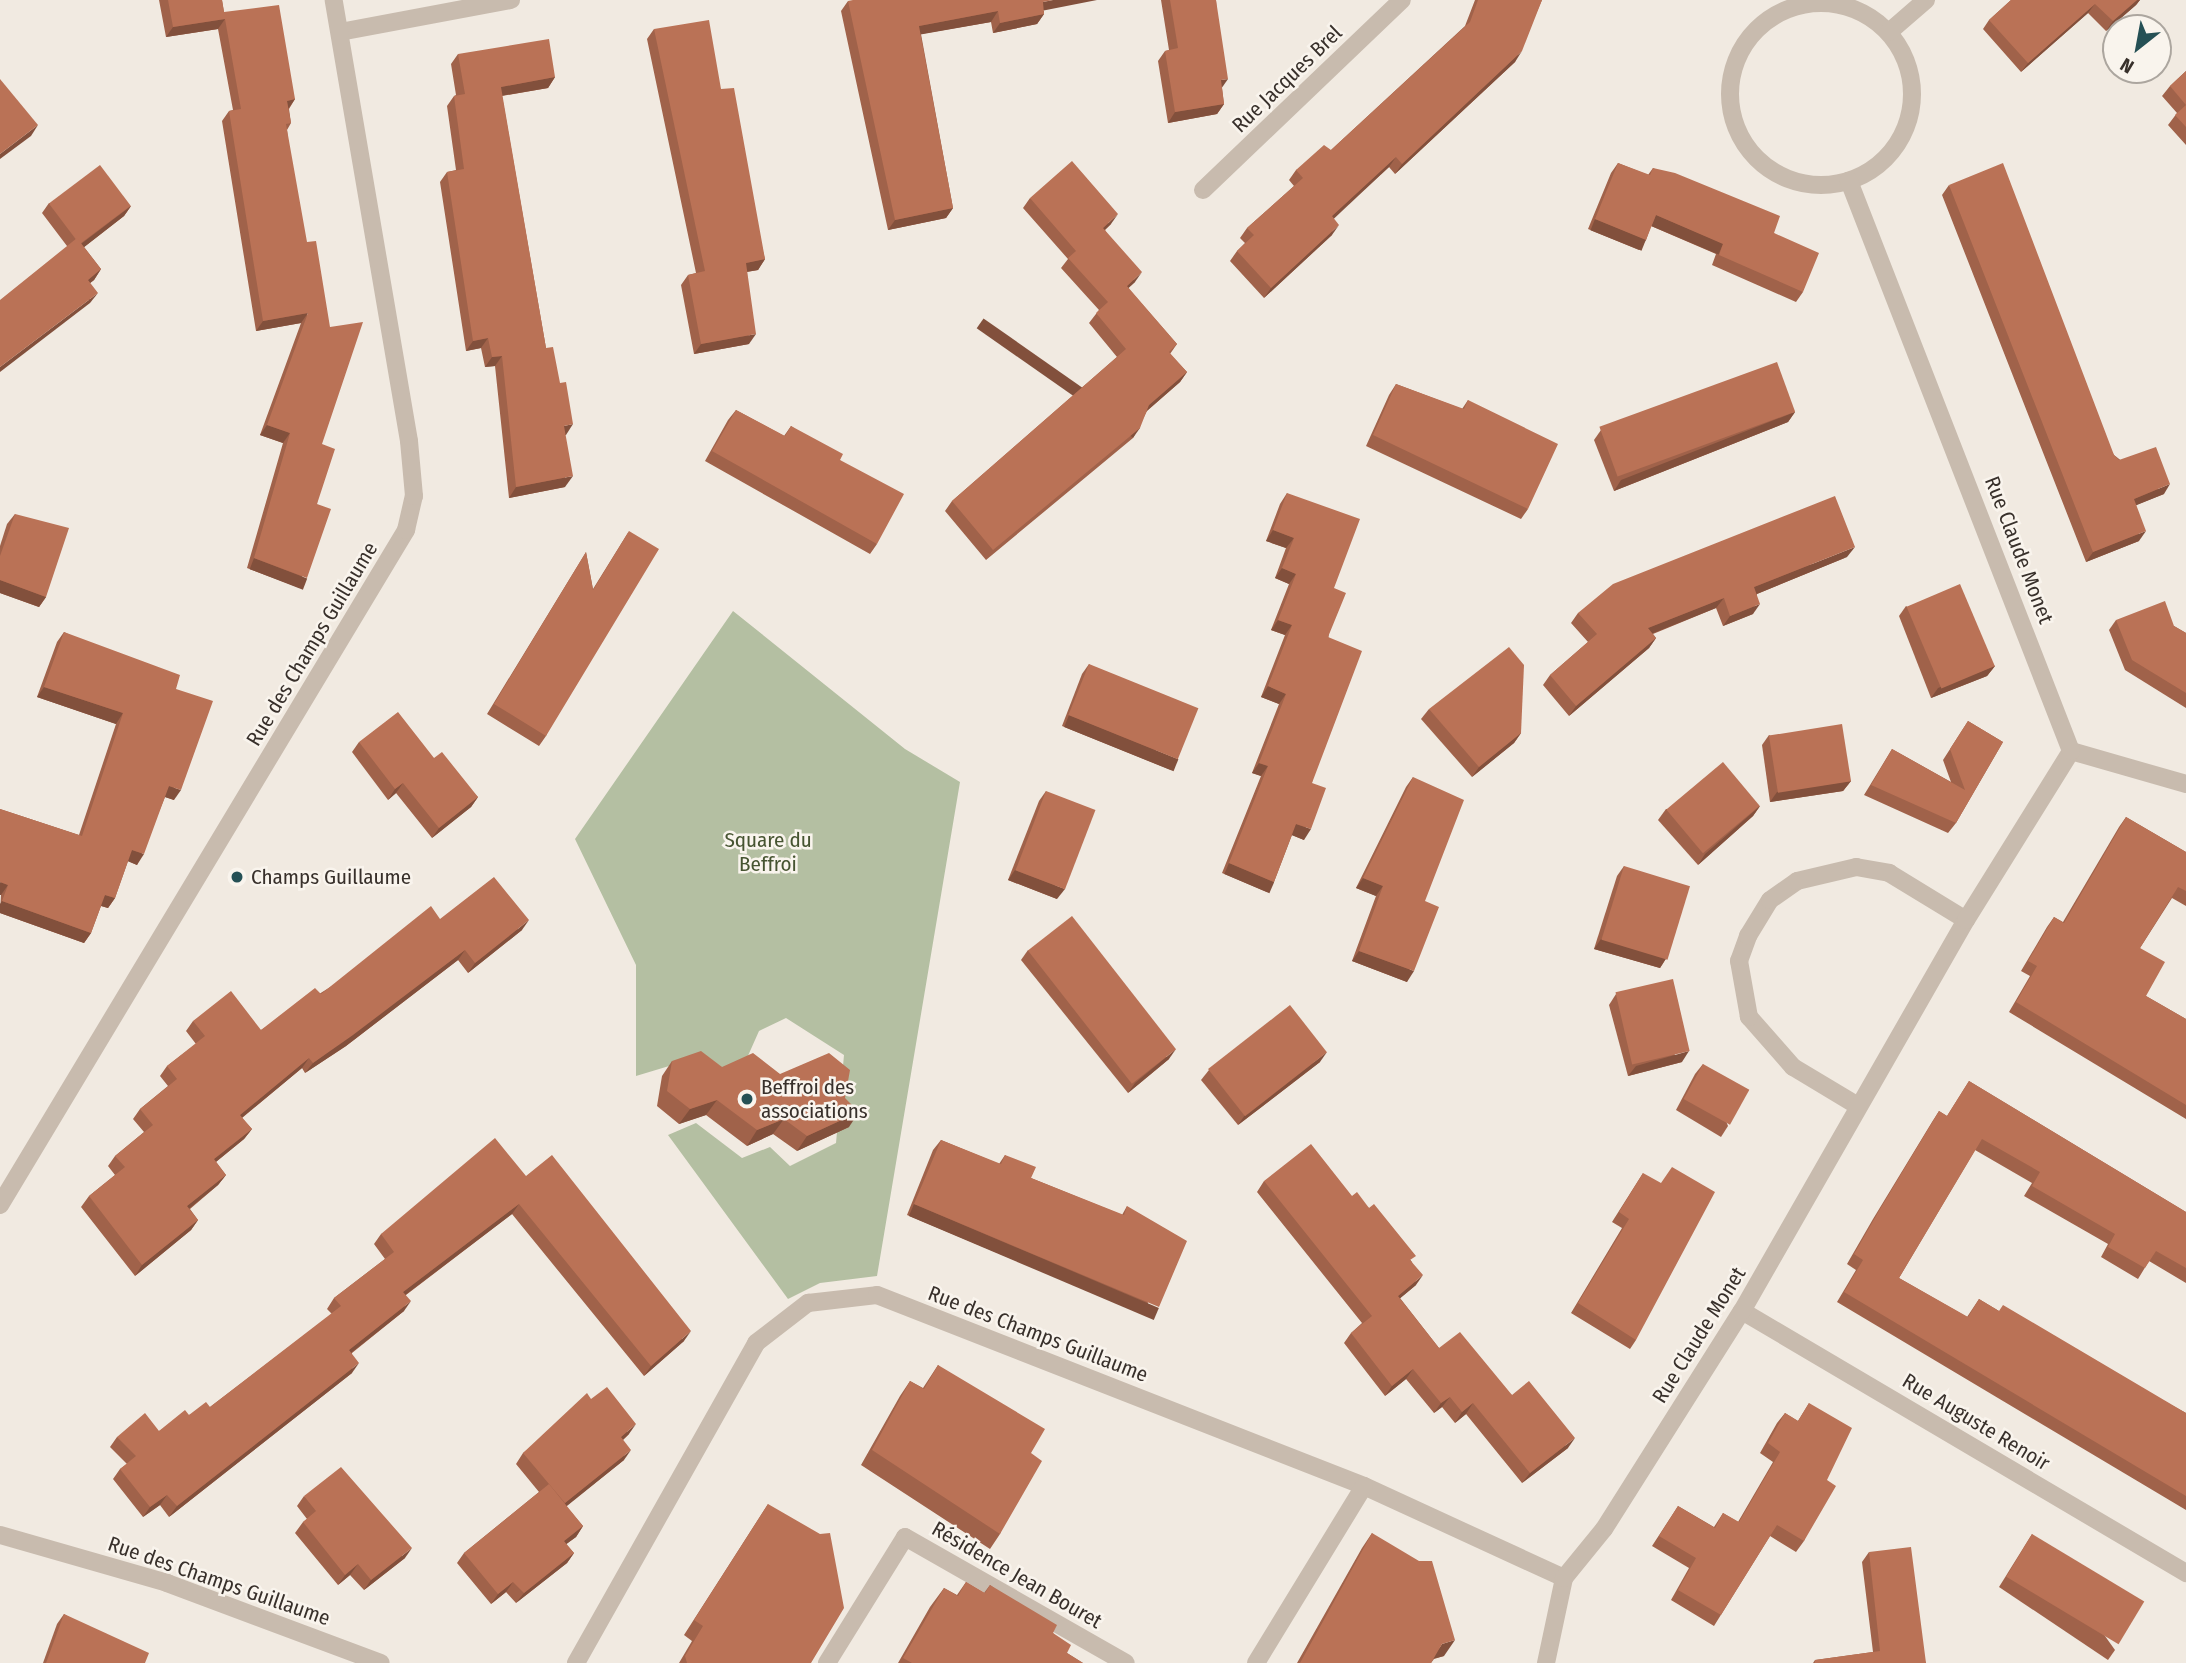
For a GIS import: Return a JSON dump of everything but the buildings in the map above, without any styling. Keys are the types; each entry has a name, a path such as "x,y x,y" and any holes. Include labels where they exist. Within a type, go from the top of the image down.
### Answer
{"street":[{"name":"Rue des Champs Guillaume","path":"0,1205 405,530 414,496 409,442 334,0"},
{"path":"340,32 512,0"},
{"name":"Rue Jacques Brel","path":"1203,190 1402,0"},
{"path":"1889,32 1926,0"},
{"path":"1839,4 1889,32 1910,78 1910,118 1883,160 1849,181 1796,182 1752,154 1738,132 1731,78 1741,50 1782,11 1839,4"},
{"name":"Rue Claude Monet","path":"1564,1578 1604,1529 1742,1311 1966,920 2071,751 1849,181"},
{"path":"2071,751 2186,784"},
{"path":"1858,1106 1793,1067 1749,1017 1739,961 1748,936 1770,900 1797,881 1856,867 1889,873 1966,920"},
{"name":"Rue des Champs Guillaume","path":"576,1663 756,1343 808,1303 877,1295 1364,1486 1564,1578"},
{"name":"Rue Auguste Renoir","path":"1742,1311 2186,1573"},
{"path":"1256,1663 1364,1486"},
{"name":"Rue des Champs Guillaume","path":"0,1535 167,1583 381,1663"},
{"name":"Résidence Jean Bouret","path":"827,1663 905,1537 1126,1663"},
{"path":"1546,1663 1564,1578"}],"green space":[{"name":"Square du Beffroi","path":"733,611 905,749 960,782 877,1276 820,1283 788,1299 668,1135 696,1123 742,1158 770,1147 790,1166 836,1143 844,1055 786,1018 759,1031 743,1067 711,1082 689,1060 636,1076 636,965 575,839"}],"place":[{"name":"Champs Guillaume","path":"237,877"},
{"name":"Beffroi des associations","path":"747,1099"}]}
